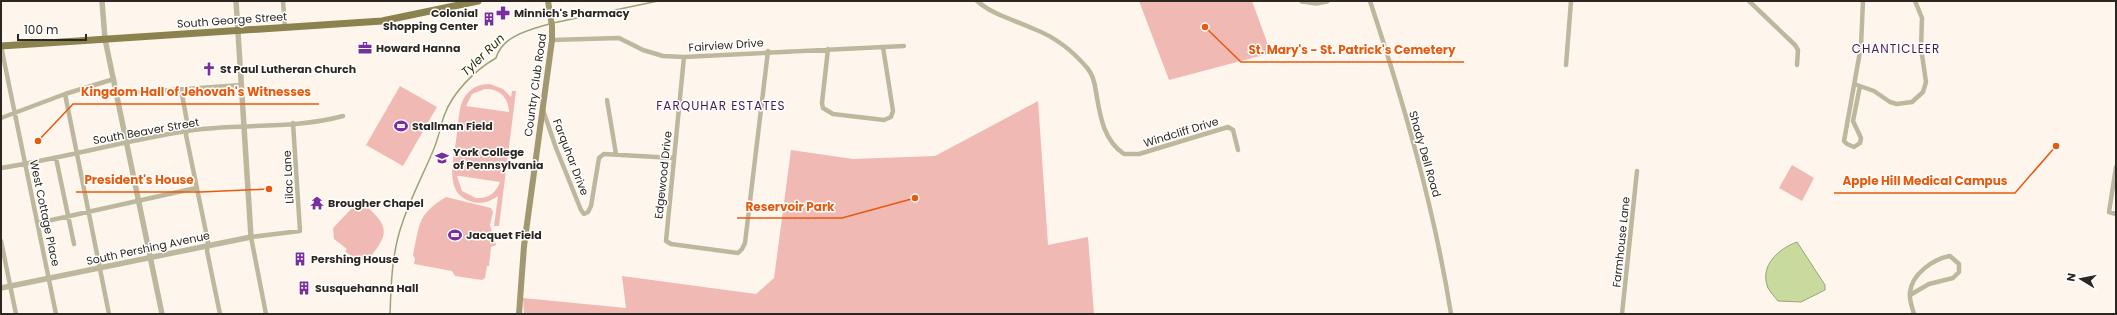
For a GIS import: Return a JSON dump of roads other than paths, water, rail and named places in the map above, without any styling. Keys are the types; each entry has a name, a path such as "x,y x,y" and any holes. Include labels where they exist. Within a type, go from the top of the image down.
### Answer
{"main road":[{"name":"South George Street","path":"1,46 388,20 463,2 478,1"},
{"name":"Country Club Road","path":"519,314 523,252 552,40 552,24 548,1"}],"street":[{"path":"102,1 105,39 162,314"},
{"path":"236,1 251,237 266,314"},
{"path":"283,1 285,28"},
{"name":"Windcliff Drive","path":"976,1 1007,18 1036,29 1062,44 1090,70 1102,124 1110,141 1124,154 1139,154 1228,127 1233,130 1238,150"},
{"path":"1302,1 1316,3 1327,1"},
{"name":"Shady Dell Road","path":"1370,1 1426,185 1442,257 1451,314"},
{"path":"1566,65 1571,1"},
{"path":"1749,1 1795,45 1798,50 1797,65"},
{"path":"1860,86 1853,121 1861,138 1860,143 1854,147 1846,144 1844,141 1860,46 1863,1"},
{"path":"1854,84 1874,91 1890,102 1897,104 1912,102 1923,92 1926,82 1921,48 1922,18 1915,1"},
{"name":"Fairview Drive","path":"552,40 619,38 643,50 663,56 684,57 904,46"},
{"name":"West Cottage Place","path":"1,46 56,314"},
{"path":"828,49 822,103 823,108 833,114 884,120 891,117 893,111 883,47"},
{"name":"Edgewood Drive","path":"684,57 665,236 666,241 671,244 738,253 745,243 768,52"},
{"path":"1,118 65,94 114,80"},
{"path":"117,94 241,86"},
{"path":"181,89 188,126 187,131 196,188 220,314"},
{"path":"65,94 109,314"},
{"path":"607,100 616,154 674,158"},
{"name":"Farquhar Drive","path":"542,106 556,148 584,214 588,212 591,206 599,158 604,154 616,154"},
{"name":"South Beaver Street","path":"1,168 187,131 329,120 343,116"},
{"name":"Lilac Lane","path":"293,123 300,231"},
{"path":"56,158 74,244"},
{"path":"2116,168 2109,212 2116,214"},
{"name":"Farmhouse Lane","path":"1622,314 1637,171"},
{"path":"38,223 196,188"},
{"name":"South Pershing Avenue","path":"1,288 251,237 300,231"},
{"path":"1,241 16,314"},
{"path":"1910,295 1929,284 1953,278 1959,272 1959,264 1950,256 1931,264 1914,280 1910,295 1914,314"}],"waterway":[{"name":"Tyler Run","path":"553,23 658,1"},
{"name":"Tyler Run","path":"390,314 393,268 399,235 409,205 435,147 448,107 465,83 480,69 496,58 499,50 510,39 517,35 549,24"}],"place":[{"name":"Minnich's Pharmacy","path":"503,13"},
{"name":"Colonial Shopping Center","path":"489,19"},
{"name":"St. Mary's - St. Patrick's Cemetery","path":"1205,27"},
{"name":"Howard Hanna","path":"365,48"},
{"name":"St Paul Lutheran Church","path":"209,69"},
{"name":"Stallman Field","path":"401,126"},
{"name":"Kingdom Hall of Jehovah's Witnesses","path":"38,141"},
{"name":"Apple Hill Medical Campus","path":"2056,146"},
{"name":"York College of Pennsylvania","path":"442,158"},
{"name":"President's House","path":"269,189"},
{"name":"Reservoir Park","path":"915,198"},
{"name":"Brougher Chapel","path":"317,203"},
{"name":"Jacquet Field","path":"455,235"},
{"name":"Pershing House","path":"300,259"},
{"name":"Susquehanna Hall","path":"304,288"}],"district":[{"name":"CHANTICLEER","path":"1896,49"},
{"name":"FARQUHAR ESTATES","path":"721,106"}]}
